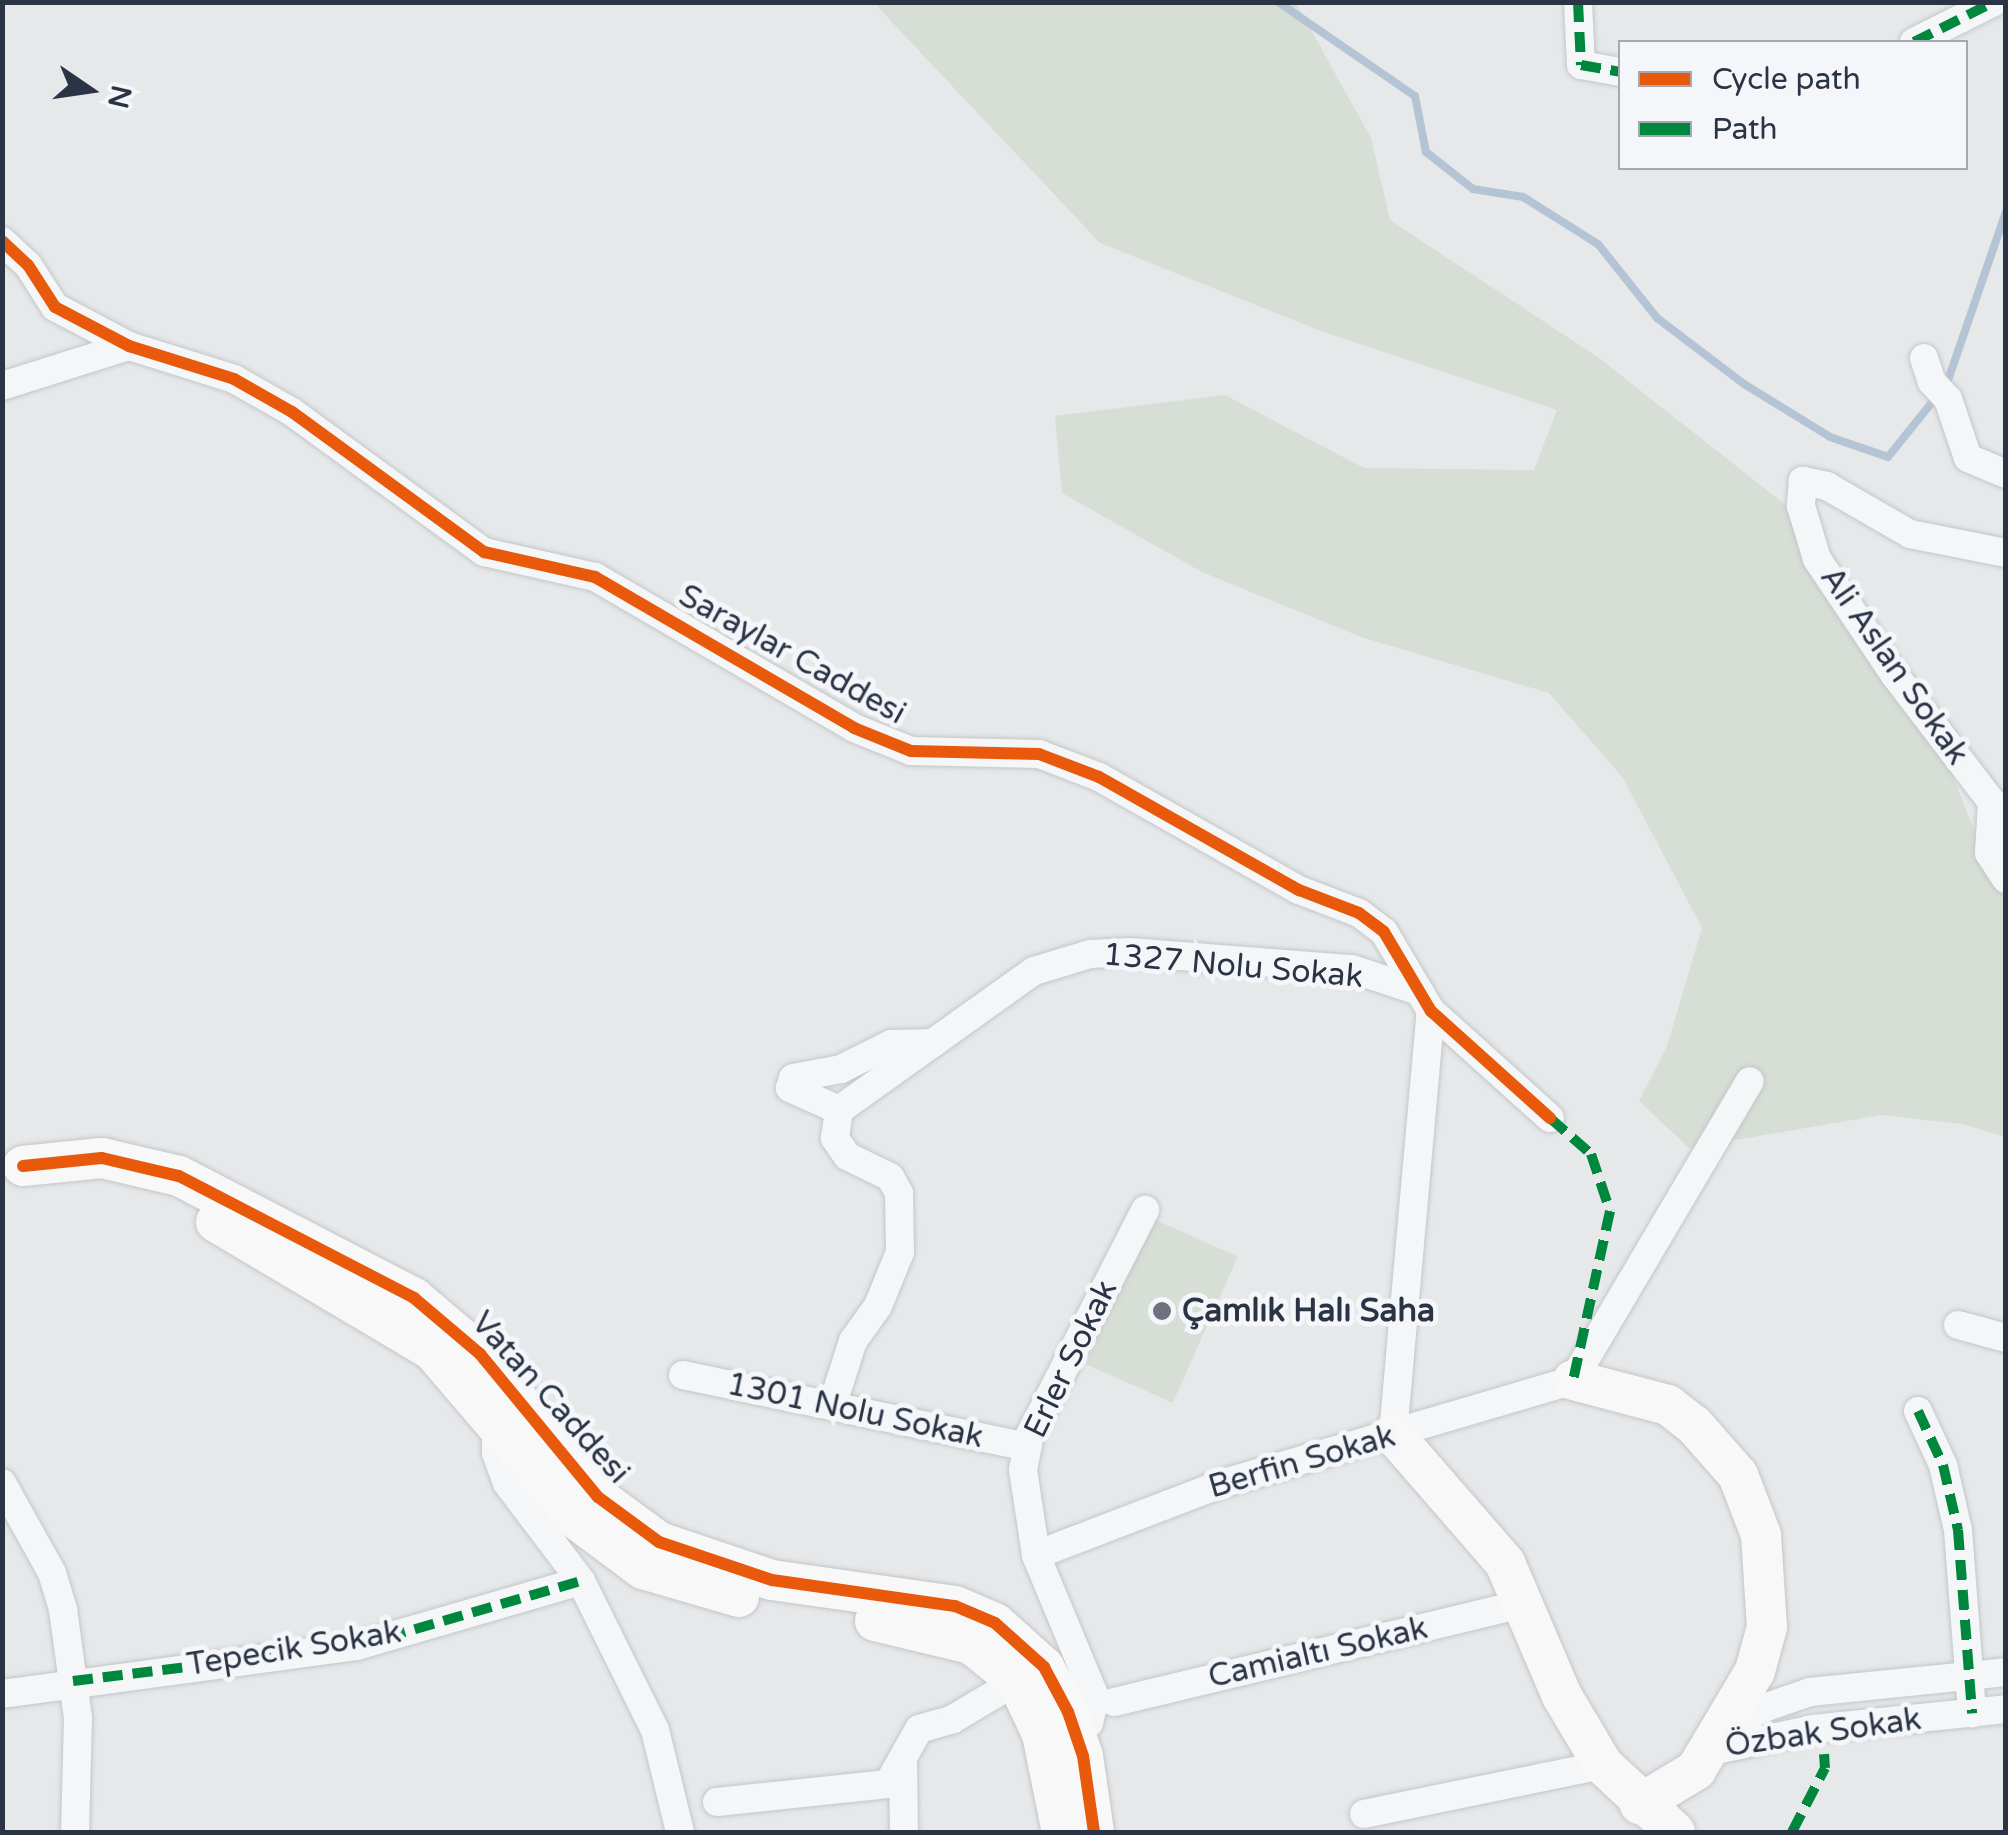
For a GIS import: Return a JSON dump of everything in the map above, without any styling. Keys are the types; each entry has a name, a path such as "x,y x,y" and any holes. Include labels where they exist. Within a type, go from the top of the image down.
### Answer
{"street":[{"path":"1578,2 1581,65 1618,72"},
{"path":"1918,40 1994,2"},
{"name":"Saraylar Caddesi","path":"2,241 28,265 54,308 128,346 234,379 292,412 484,552 596,577 854,728 911,751 1039,754 1099,777 1299,890 1359,912 1384,932 1425,1001 1550,1118"},
{"path":"2,386 128,346"},
{"path":"1935,379 1968,458 2006,474"},
{"name":"Ali Aslan Sokak","path":"2006,553 1910,534 1827,486 1803,481 1801,506 1818,558 1894,674 1992,802 1989,853 2006,879"},
{"name":"1327 Nolu Sokak","path":"839,1110 1034,970 1090,954 1352,969 1425,1001"},
{"path":"1425,1001 1393,1434 1489,1539 1562,1696 1603,1765 1640,1804 1675,1832"},
{"path":"832,1406 853,1342 878,1306 900,1252 899,1193 890,1177 846,1156 834,1138 839,1110 790,1088 793,1078 841,1069 891,1044 933,1042"},
{"path":"1640,1804 1678,1784 1710,1751 1756,1671 1766,1627 1768,1580 1755,1520 1738,1476 1694,1425 1668,1406 1573,1380 1750,1081"},
{"name":"Vatan Caddesi","path":"13,1164 53,1158 138,1163 239,1204 414,1298 451,1326 598,1497 642,1531 713,1564 772,1580 956,1606 995,1623 1044,1667 1075,1733 1069,1832"},
{"name":"Vatan Caddesi","path":"13,1164 146,1190 212,1220 405,1328 432,1350 577,1520 643,1568 716,1593 941,1633 998,1660 1018,1681 1042,1734 1069,1832"},
{"name":"Erler Sokak","path":"1075,1733 1089,1724 1095,1697 1036,1555 1026,1518 1028,1447 1145,1210"},
{"path":"1958,1324 2006,1338"},
{"name":"1301 Nolu Sokak","path":"683,1375 1028,1447"},
{"name":"Berfin Sokak","path":"1036,1555 1224,1483 1573,1380"},
{"path":"1918,1411 1943,1465 1958,1530 1972,1712"},
{"path":"496,1426 496,1453 507,1483 581,1581 655,1730 680,1832"},
{"path":"2,1484 52,1573 73,1681 75,1832"},
{"name":"Tepecik Sokak","path":"2,1694 73,1681 357,1646 581,1581"},
{"name":"Camialtı Sokak","path":"1114,1702 1521,1604"},
{"name":"Özbak Sokak","path":"1710,1751 1775,1702 1810,1692 2006,1672"},
{"path":"717,1802 888,1784 919,1729 953,1719 1018,1681 1075,1733"},
{"name":"Özbak Sokak","path":"1710,1751 1812,1729 2006,1709"},
{"path":"903,1760 904,1832"},
{"path":"1364,1814 1603,1765"}],"shaded area":[{"path":"874,3 1296,3 1371,138 1390,220 1599,358 1801,517 1931,721 1987,863 2005,890 2005,1137 1963,1124 1881,1115 1689,1148 1639,1101 1667,1046 1702,928 1623,778 1549,693 1361,637 1202,572 1062,493 1055,416 1225,395 1364,468 1534,470 1557,410 1321,331 1100,243"},
{"name":"Çamlık Halı Saha","path":"1151,1218 1238,1257 1173,1403 1086,1364"}],"waterway":[{"path":"1278,2 1415,96 1426,152 1473,189 1523,197 1598,244 1657,318 1744,384 1830,437 1888,457 1937,396"},
{"path":"1946,386 2006,212"}],"marked path":[{"path":"1578,2 1581,65 1618,72"},
{"path":"1918,40 1994,2"},
{"path":"1550,1118 1591,1154 1610,1211 1573,1380"},
{"path":"1918,1411 1943,1465 1958,1530 1972,1713"},
{"path":"73,1681 357,1646 581,1581"},
{"path":"1792,1832 1825,1768 1824,1754"}],"cycle path":[{"path":"2,241 28,265 55,307 129,346 234,379 292,412 484,552 595,577 854,728 911,751 1039,754 1099,777 1299,890 1359,913 1384,932 1431,1011 1550,1118"},
{"path":"23,1166 102,1158 179,1176 414,1298 480,1354 598,1497 659,1542 772,1580 955,1606 995,1623 1044,1667 1068,1712 1083,1756 1094,1832"}],"place":[{"name":"Çamlık Halı Saha","path":"1162,1311"}]}
